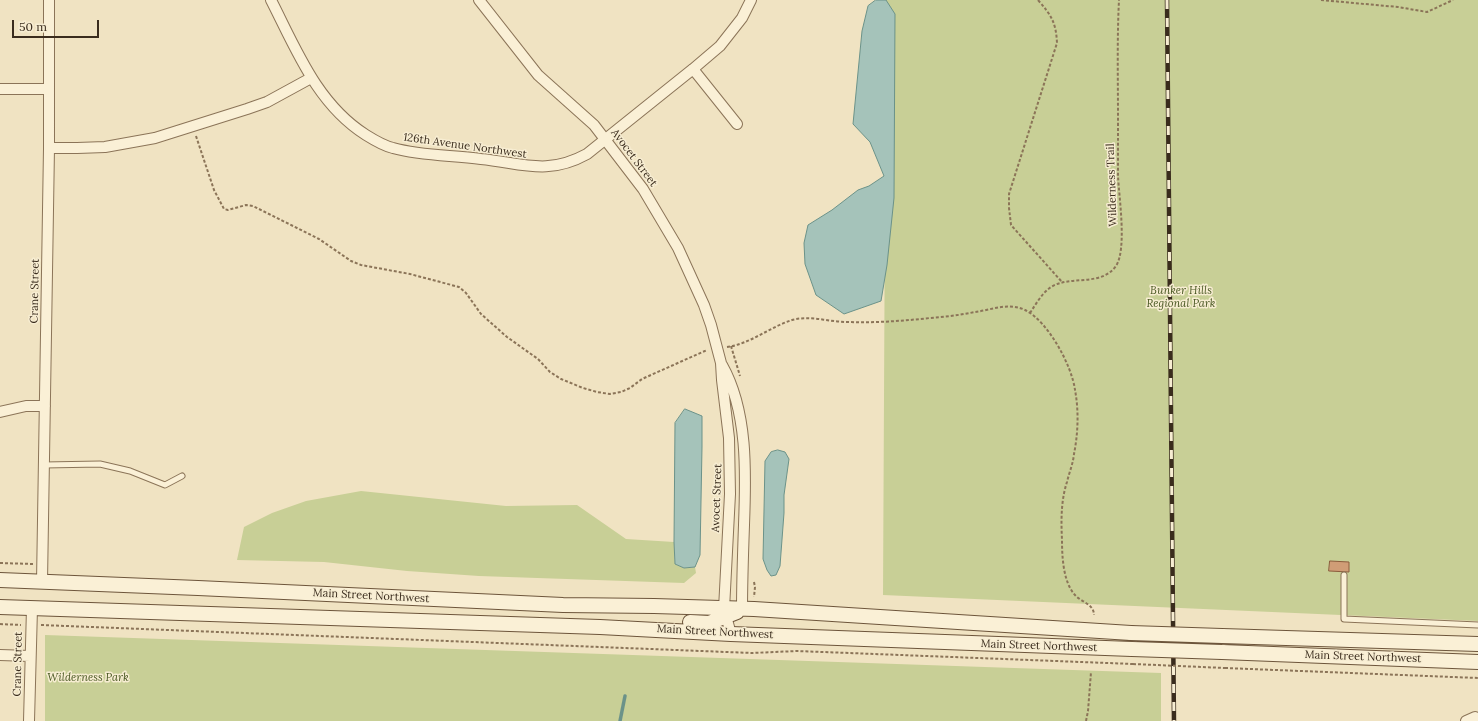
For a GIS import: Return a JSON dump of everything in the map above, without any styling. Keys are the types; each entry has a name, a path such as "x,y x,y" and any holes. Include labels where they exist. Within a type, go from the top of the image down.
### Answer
{"main road":[{"name":"Main Street Northwest","path":"0,580 725,612 754,610 1131,633 1478,644"},
{"name":"Main Street Northwest","path":"0,607 600,627 732,634 1478,662"},
{"name":"Main Street Northwest","path":"600,627 621,619 709,623 725,612"}],"street":[{"name":"Crane Street","path":"42,582 49,148 49,0"},
{"name":"126th Avenue Northwest","path":"271,0 311,78 329,104 353,127 392,148 424,154 481,159 530,167 546,167 574,161 587,154 694,69 720,46 742,18 751,0"},
{"name":"Avocet Street","path":"479,0 538,75 594,125 643,189 678,248 704,305 718,348 721,363 729,438 730,494 725,612 732,634"},
{"path":"694,69 737,124"},
{"path":"49,148 105,147 155,138 260,104 311,78"},
{"path":"0,89 49,89"},
{"name":"Avocet Street","path":"721,363 729,377 736,402 742,426 744,447 745,483 742,610"},
{"path":"0,412 26,406 45,406"},
{"name":"Crane Street","path":"29,721 32,608"},
{"path":"0,655 30,656"},
{"path":"1466,721 1475,717 1478,719"}],"lane":[{"path":"44,465 100,464 130,471 165,485 182,476"},
{"path":"1344,575 1344,619 1478,625"}],"path":[{"path":"1038,0 1049,13 1056,28 1057,43 1009,194 1009,208 1011,225 1062,282"},
{"name":"Wilderness Trail","path":"1030,313 1042,295 1051,287 1062,282 1092,279 1105,275 1116,265 1119,256 1121,246 1121,221 1118,176 1119,0"},
{"path":"1321,0 1398,7 1427,12 1454,0"},
{"path":"192,126 214,190 224,209 228,210 246,205 253,206 319,240 351,261 361,265 410,274 459,287 466,293 481,314 507,337 538,359 550,372 578,386 598,392 610,394 621,392 654,373 707,350 741,343 794,320 810,318 845,322 879,323 961,315 1007,306 1016,307 1030,313 1047,330 1074,381 1077,401 1076,440 1072,467 1064,494 1061,519 1062,542 1070,588 1074,595 1092,607 1094,615"},
{"path":"0,563 43,563"},
{"path":"0,624 752,653 797,651 1478,678"},
{"path":"1086,721 1091,672"}],"green space":[{"name":"Bunker Hills Regional Park","path":"886,0 1478,0 1478,621 883,595"},
{"path":"361,491 506,506 577,505 626,539 674,542 675,564 684,568 695,567 696,573 684,583 479,576 407,571 324,562 237,560 244,527 272,513 306,501"},
{"name":"Wilderness Park","path":"45,635 1161,673 1161,721 45,721"}],"water":[{"path":"876,0 886,0 895,14 894,198 887,265 881,301 844,314 816,295 805,264 804,243 808,225 832,210 858,190 869,186 884,176 870,142 853,124 862,31 868,6"},
{"path":"685,409 702,416 702,447 700,555 695,567 684,568 675,564 674,542 675,423"},
{"path":"778,450 785,452 789,459 784,495 780,566 776,575 771,576 763,559 765,461 771,452"}],"building":[{"path":"1330,561 1349,562 1349,572 1329,571"}],"waterway":[{"path":"620,721 625,696"}],"railway":[{"path":"1167,0 1174,721"}]}
